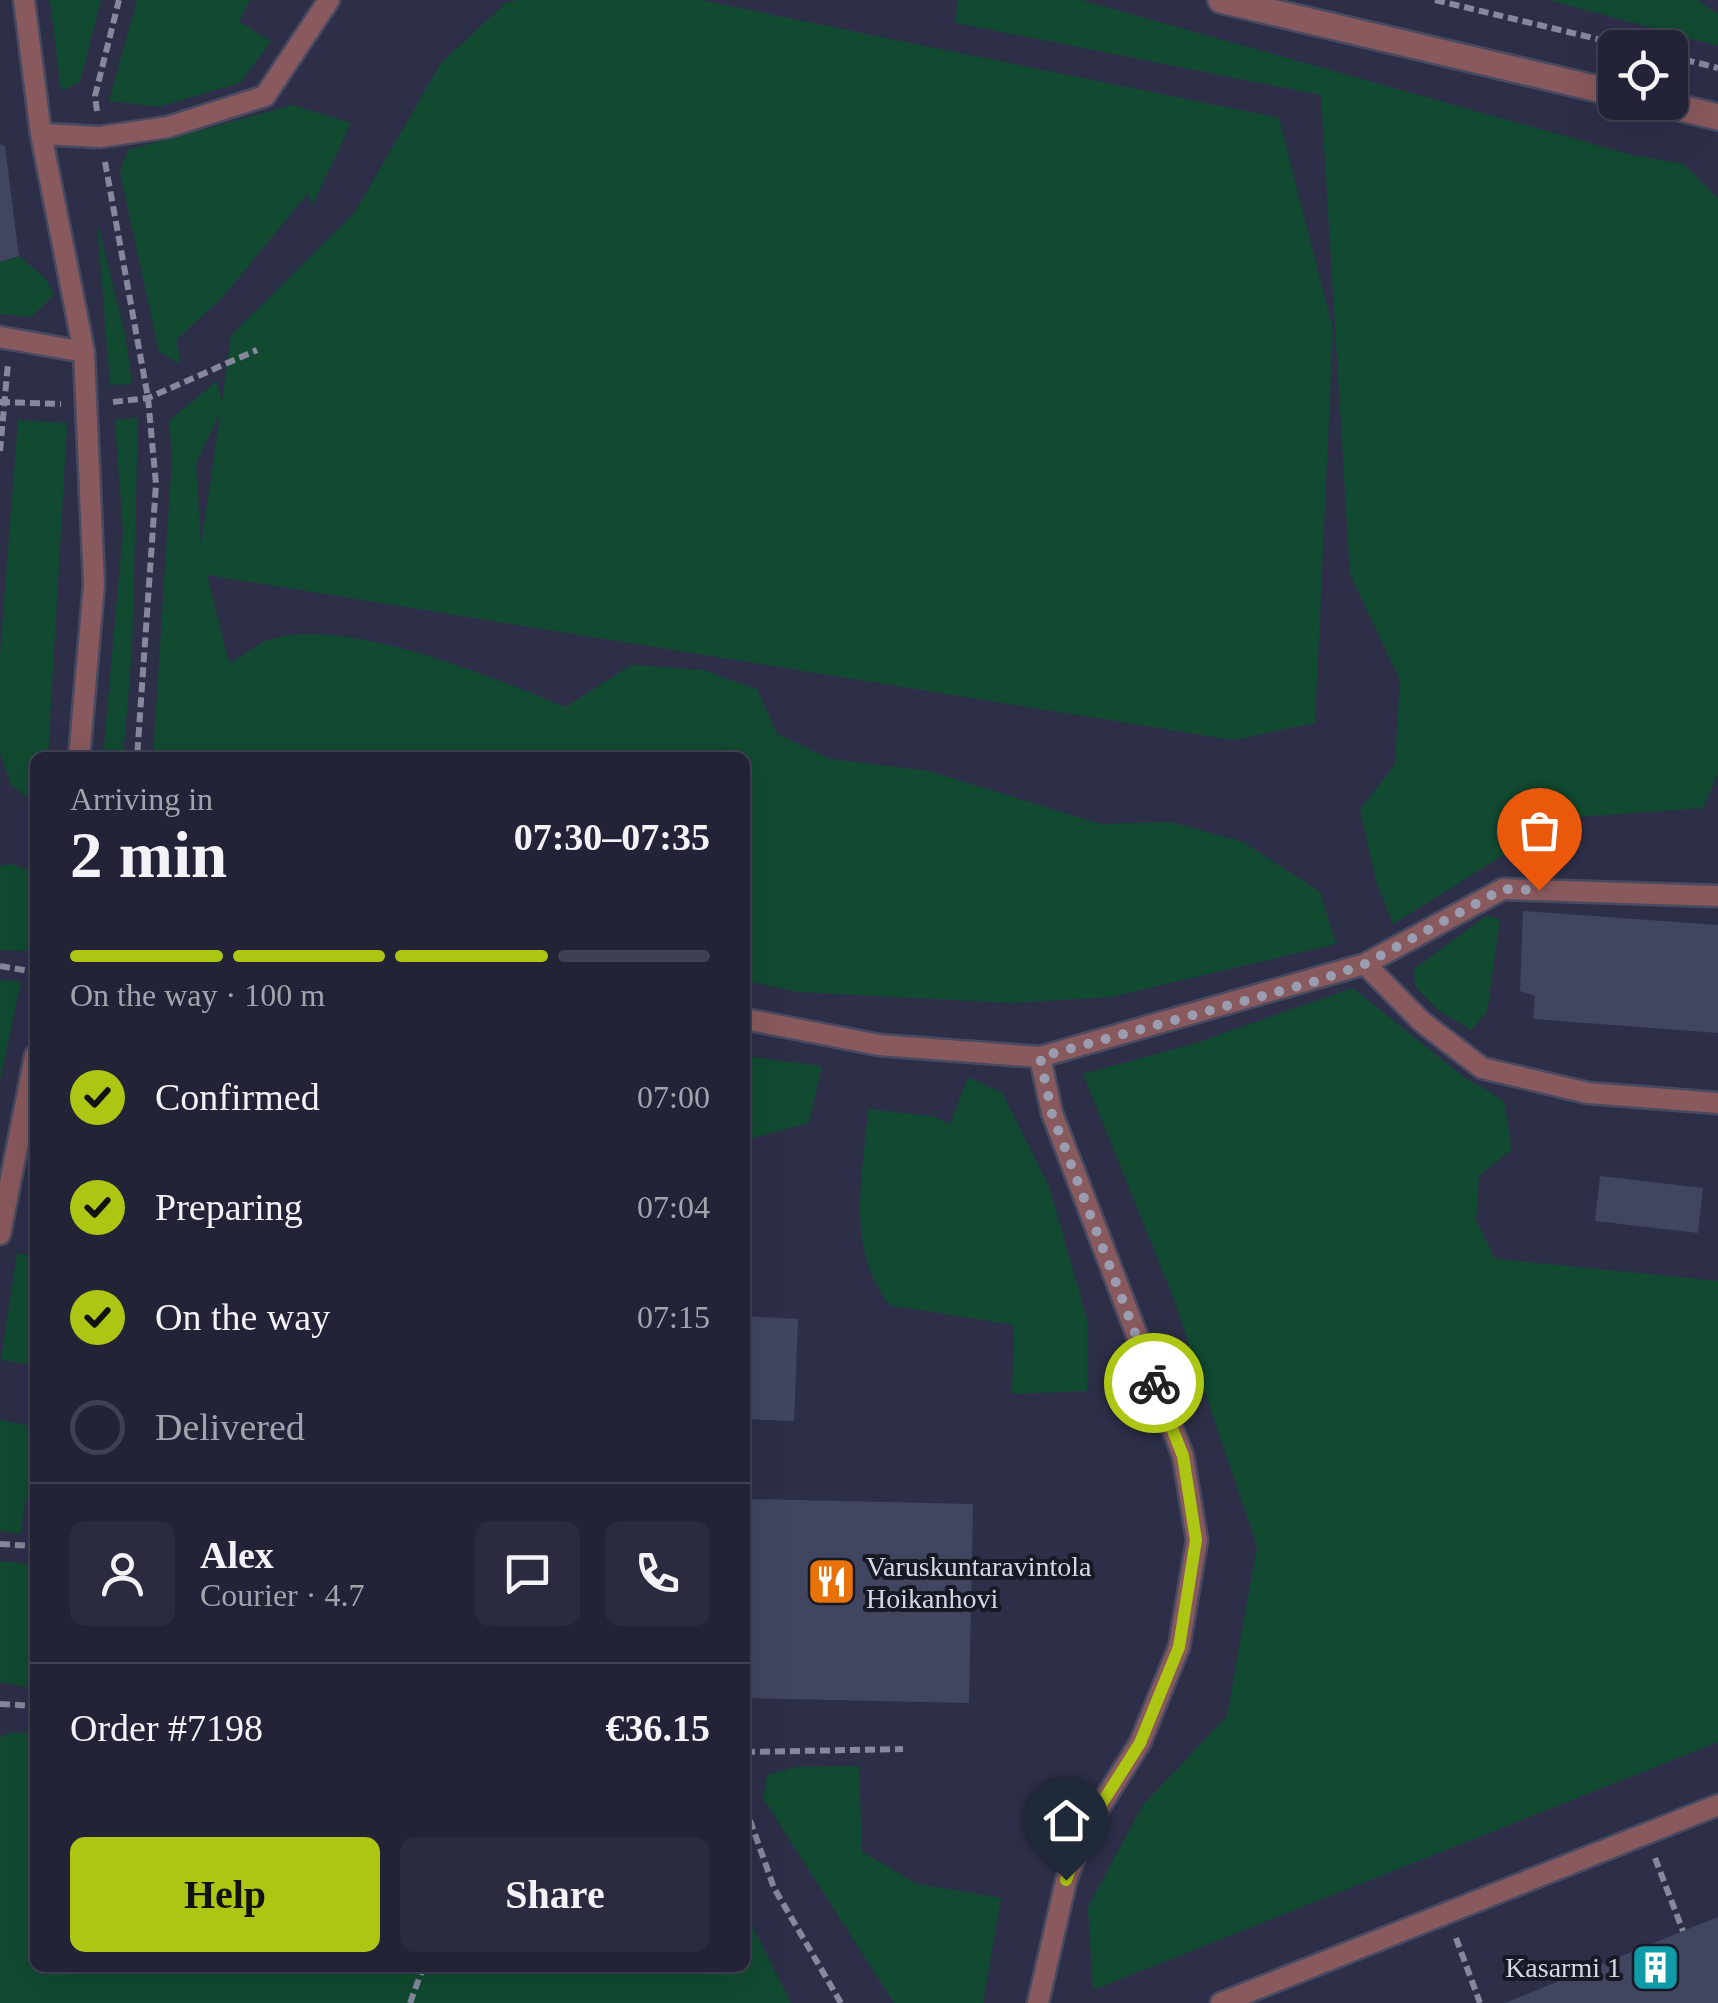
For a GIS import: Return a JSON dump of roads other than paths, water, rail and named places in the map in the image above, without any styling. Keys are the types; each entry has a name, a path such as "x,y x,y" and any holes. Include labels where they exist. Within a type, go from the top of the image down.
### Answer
{"street":[{"path":"1221,0 1598,89"},
{"path":"1688,110 1718,117"}],"lane":[{"path":"24,0 41,134 84,352 94,584 80,752"},
{"path":"41,134 100,138 168,126 265,96 328,0"},
{"path":"5,338 84,352"},
{"path":"750,1021 879,1045 1040,1057 1365,964 1503,889 1718,896"},
{"path":"1365,964 1421,1021 1482,1068 1588,1093 1718,1103"},
{"path":"1038,2003 1066,1880 1085,1830 1140,1743 1179,1647 1196,1540 1183,1456 1052,1114 1040,1057"},
{"path":"0,1234 30,1081"},
{"path":"1221,2003 1718,1805"}],"place":[{"name":"Varuskuntaravintola Hoikanhovi","path":"831,1582"},
{"name":"Kasarmi 1","path":"1656,1967"}]}
